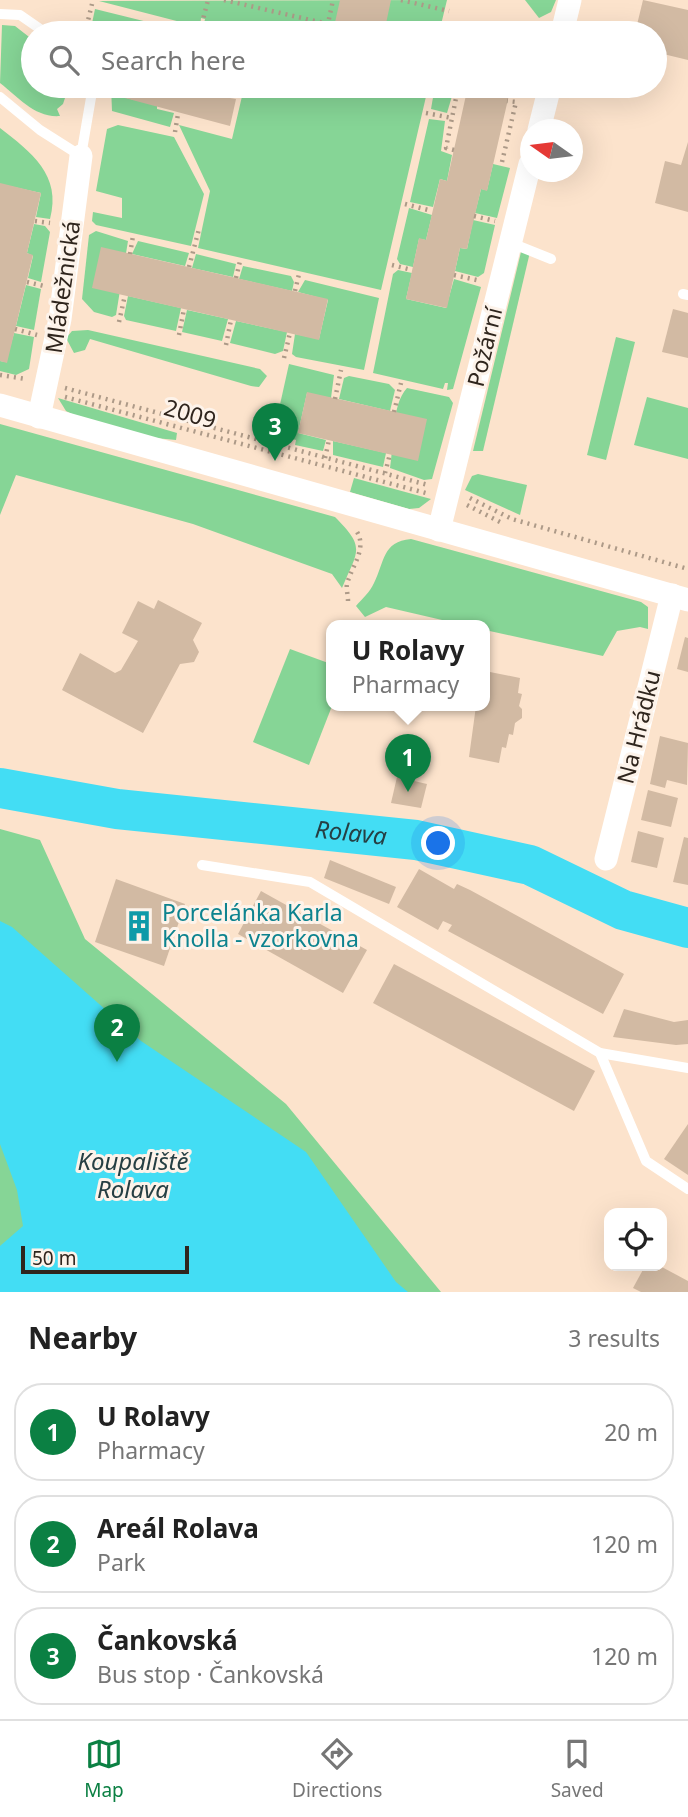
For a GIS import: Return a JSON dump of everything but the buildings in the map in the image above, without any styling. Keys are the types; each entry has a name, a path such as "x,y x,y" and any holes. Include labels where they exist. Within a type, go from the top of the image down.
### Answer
{"street":[{"path":"565,21 570,0"},
{"path":"542,119 547,98"},
{"name":"Mládežnická","path":"39,417 56,389 61,318 81,156"},
{"name":"Požární","path":"439,530 445,486 511,243 520,178"},
{"path":"0,405 680,597"},
{"name":"Na Hrádku","path":"606,859 680,597"}],"lane":[{"path":"0,14 20,15 29,21"},
{"path":"0,97 40,130 81,156"},
{"name":"Mládežnická","path":"81,156 91,98"},
{"path":"511,243 551,259"},
{"path":"202,865 310,882 600,1053 688,1068"},
{"path":"600,1053 646,1161 688,1189"}],"path":[{"path":"203,21 208,0"},
{"path":"224,0 315,21"},
{"path":"329,21 333,0"},
{"path":"401,0 449,11"},
{"path":"88,21 92,4"},
{"path":"454,150 446,148 456,98"},
{"path":"502,162 516,103 507,101"},
{"path":"426,113 452,118"},
{"path":"175,132 177,114"},
{"path":"494,160 520,164"},
{"path":"405,204 432,211"},
{"path":"474,216 500,222"},
{"path":"35,221 55,224"},
{"path":"189,267 199,229"},
{"path":"130,254 133,236"},
{"path":"236,278 240,261"},
{"path":"392,265 412,270"},
{"path":"295,291 299,274"},
{"path":"454,275 485,282"},
{"path":"27,282 45,286"},
{"path":"119,322 124,295"},
{"path":"179,335 184,309"},
{"path":"226,345 231,320"},
{"path":"15,329 38,335"},
{"path":"284,358 290,333"},
{"path":"335,399 341,370"},
{"path":"0,375 385,474 445,486 512,519 688,569"},
{"path":"394,412 401,383"},
{"name":"2009","path":"56,389 319,469 445,486"},
{"path":"319,469 330,440"},
{"path":"385,474 390,454"},
{"path":"346,524 357,531 360,538 358,559 346,585 348,601"}],"green space":[{"path":"447,0 442,21 205,21 201,18 201,21 177,21 99,1"},
{"path":"525,0 556,0 551,12 539,18"},
{"path":"95,9 144,21 92,21"},
{"path":"2,25 15,26 21,31 21,98 65,98 57,109 60,116 51,116 35,110 0,83"},
{"path":"111,98 126,98 157,105 157,109 174,113 170,127 112,111"},
{"path":"242,98 426,98 381,290 198,248 210,191 179,125 232,139"},
{"path":"433,98 451,98 447,113 431,109"},
{"path":"429,119 445,121 441,151 452,155 447,181 440,179 433,207 410,202"},
{"path":"118,125 174,137 204,194 191,246 96,225 92,221 93,212 122,218 122,198 96,191 107,129"},
{"path":"0,128 33,156 48,177 53,203 50,219 36,217 41,193 0,184"},
{"path":"493,164 510,168 497,218 475,213 481,189 487,190"},
{"path":"409,208 432,215 426,240 419,239 413,267 400,264 397,259"},
{"path":"473,220 495,225 484,273 478,277 455,271 460,248 467,249"},
{"path":"34,224 45,226 50,232 41,282 28,278 33,256 27,253"},
{"path":"96,231 128,241 116,315 112,317 94,312 82,299 89,235"},
{"path":"138,241 189,253 185,266 132,254"},
{"path":"521,252 530,252 483,451 473,451"},
{"path":"196,254 236,264 233,277 192,268"},
{"path":"243,266 291,276 294,282 292,291 239,279"},
{"path":"398,270 412,273 406,299 446,308 454,279 481,287 453,389 447,390 448,383 445,383 443,389 373,373 393,274"},
{"path":"305,280 379,298 364,370 292,354 295,334 319,339 328,300 298,292"},
{"path":"26,285 41,289 34,330 16,326"},
{"path":"128,296 181,308 176,331 126,320 124,316"},
{"path":"187,310 228,319 222,341 182,332"},
{"path":"236,321 287,332 283,351 275,354 230,343"},
{"path":"88,330 260,369 267,376 259,387 251,386 90,339 85,350 74,353 66,338 72,331"},
{"path":"14,333 34,337 29,369 16,375 0,371 0,361 6,362"},
{"path":"616,337 635,342 606,460 587,455"},
{"path":"289,364 334,375 331,398 307,393 298,433 326,440 323,451 295,445 296,440 281,436 285,414 279,409"},
{"path":"349,376 389,384 395,390 390,411 339,399 344,378"},
{"path":"407,388 449,397 453,403 432,479 424,480 390,468 398,405"},
{"path":"647,397 688,408 688,459 634,445"},
{"path":"58,398 177,433 176,440 145,437 76,416 66,411"},
{"path":"0,424 335,517 351,536 356,550 342,588 332,574 193,524 16,475 0,515"},
{"path":"333,441 386,453 383,467 333,455"},
{"path":"478,474 527,485 520,515 465,490 472,476"},
{"path":"354,478 431,499 419,508 409,509 350,492"},
{"path":"411,539 641,602 648,607 648,629 640,627 617,631 603,656 490,631 490,620 442,620 386,607 365,617 356,606 372,586 389,548"},
{"path":"290,649 326,662 326,711 330,711 309,765 253,742"},
{"name":"Koupaliště Rolava","path":"0,829 40,840 85,939 286,1104 441,1292 0,1292"}],"water":[{"name":"Koupaliště Rolava","path":"0,921 12,927 141,1041 306,1152 396,1282 408,1292 0,1292 0,1246 23,1226 17,1190 0,1144"}],"waterway":[{"name":"Rolava","path":"0,788 117,809 416,840 530,865 623,910 688,928"}],"place":[{"name":"Čankovská","path":"275,461"},
{"name":"U Rolavy","path":"408,792"},
{"name":"Porcelánka Karla Knolla - vzorkovna","path":"139,926"},
{"name":"Areál Rolava","path":"117,1062"}]}
